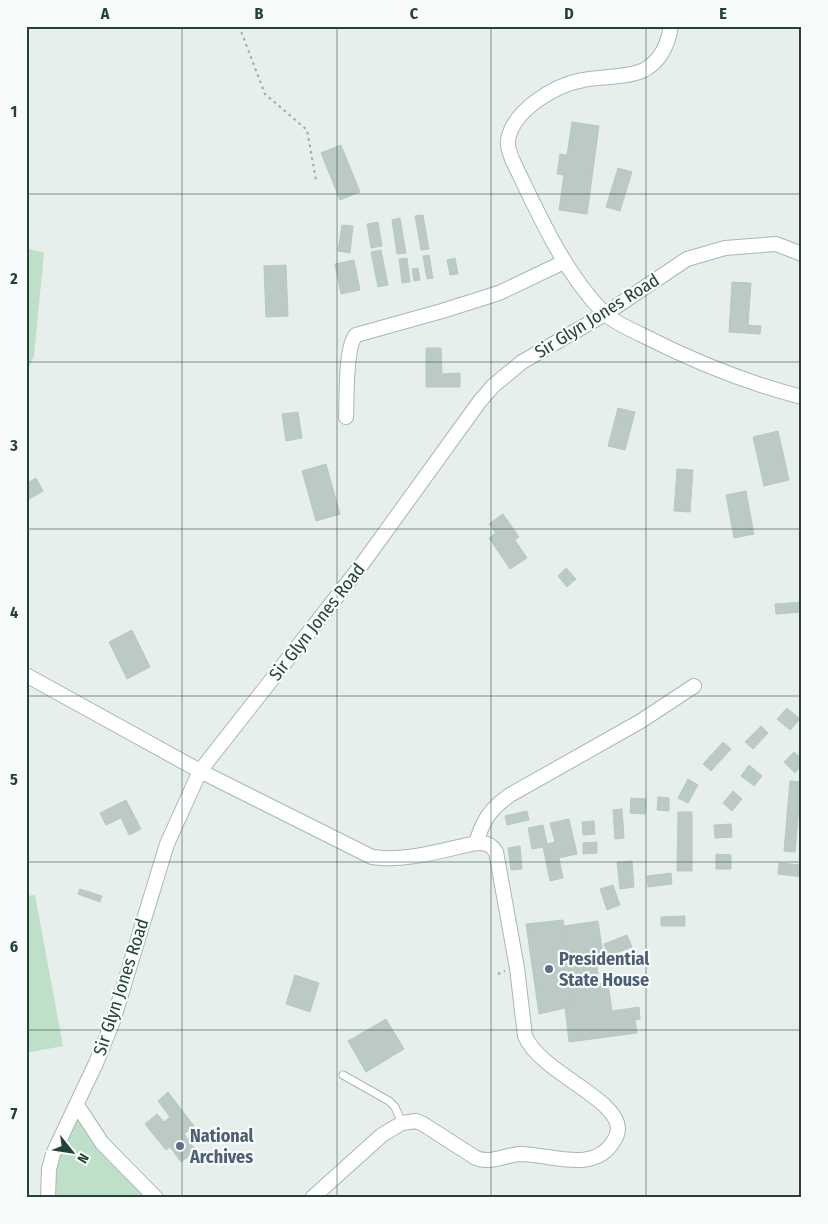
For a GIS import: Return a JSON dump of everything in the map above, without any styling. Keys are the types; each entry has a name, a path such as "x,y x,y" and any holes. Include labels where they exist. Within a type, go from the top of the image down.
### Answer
{"street":[{"path":"671,26 665,48 657,60 643,70 581,80 547,94 529,107 512,130 508,141 512,159 564,262 577,281 605,314 635,332 692,359 774,390 802,397"},
{"name":"Sir Glyn Jones Road","path":"48,1198 48,1169 53,1154 96,1063 113,1021 167,844 200,771 360,568 480,401 493,386 522,362 605,314 687,258 725,248 756,244 776,244 802,254"},
{"path":"346,417 347,376 351,344 356,335 499,293 564,262"},
{"path":"26,675 200,771 372,857 387,859 404,858 476,843 486,843 492,846 496,852 517,968 526,1036 529,1044 549,1065 613,1112 617,1120 618,1130 616,1138 609,1149 598,1157 584,1160 523,1154 482,1161 423,1124 416,1121 402,1123 382,1135 312,1198"},
{"path":"476,843 481,826 490,811 498,803 641,721 694,686"},
{"path":"77,1105 102,1143 156,1198"}],"lane":[{"path":"343,1075 389,1101 395,1107 402,1123"}],"path":[{"path":"239,26 265,94 307,130 316,180"}],"green space":[{"path":"26,248 44,253 34,356 26,373"},
{"path":"35,895 63,1046 26,1053 26,896"},
{"path":"81,1102 106,1146 158,1198 53,1198 51,1180 64,1137"}],"building":[{"path":"572,122 599,126 587,214 559,210 564,175 557,174 560,154 567,155"},
{"path":"341,145 360,192 340,200 321,153"},
{"path":"618,168 632,172 620,211 606,207"},
{"path":"423,215 429,249 421,250 415,216"},
{"path":"400,218 406,253 397,254 392,220"},
{"path":"378,222 382,246 371,248 367,224"},
{"path":"342,225 353,226 350,253 338,251"},
{"path":"381,250 388,285 378,287 371,252"},
{"path":"429,255 433,278 427,279 423,256"},
{"path":"407,258 410,282 402,283 399,259"},
{"path":"455,258 458,274 450,275 447,260"},
{"path":"354,260 360,290 341,294 335,264"},
{"path":"286,265 288,316 266,317 264,266"},
{"path":"418,268 420,280 414,281 412,269"},
{"path":"732,282 751,283 748,325 761,326 760,334 729,332"},
{"path":"426,348 441,348 442,374 460,373 460,387 426,387"},
{"path":"618,408 635,412 625,450 608,446"},
{"path":"298,412 302,438 286,441 282,414"},
{"path":"778,431 789,480 764,486 753,437"},
{"path":"326,464 340,514 316,521 302,471"},
{"path":"677,469 693,470 690,512 674,511"},
{"path":"36,478 43,491 26,501 26,484"},
{"path":"746,491 754,534 734,538 726,495"},
{"path":"503,514 519,537 515,540 527,558 510,569 489,538 496,533 489,524"},
{"path":"566,568 576,579 567,587 558,576"},
{"path":"802,602 802,612 776,614 775,604"},
{"path":"132,630 150,667 127,679 109,642"},
{"path":"787,708 800,719 790,730 777,719"},
{"path":"761,726 768,733 753,749 745,742"},
{"path":"723,742 731,749 711,771 703,764"},
{"path":"794,752 802,759 802,765 795,773 784,762"},
{"path":"749,765 762,776 754,786 741,776"},
{"path":"688,779 698,785 688,803 678,798"},
{"path":"790,781 801,782 795,852 784,851"},
{"path":"733,791 742,799 732,811 723,803"},
{"path":"658,797 669,798 669,811 657,810"},
{"path":"631,798 646,799 645,814 630,813"},
{"path":"126,800 141,829 129,835 121,818 106,825 100,813"},
{"path":"622,809 624,838 615,839 613,810"},
{"path":"527,811 529,820 507,825 505,816"},
{"path":"678,812 692,812 692,871 677,871"},
{"path":"569,819 577,854 559,858 563,878 550,881 543,847 532,849 528,828 543,825 547,844 555,842 550,823"},
{"path":"594,821 595,834 583,835 582,822"},
{"path":"731,824 732,837 715,838 714,825"},
{"path":"597,842 597,853 583,854 583,843"},
{"path":"520,846 522,869 511,870 508,848"},
{"path":"716,854 731,855 731,869 716,869"},
{"path":"632,861 634,887 620,889 617,862"},
{"path":"779,863 802,865 802,877 778,874"},
{"path":"671,873 672,884 648,887 647,876"},
{"path":"613,885 620,905 607,910 600,889"},
{"path":"80,889 102,896 100,902 78,894"},
{"path":"685,916 685,926 661,926 661,917"},
{"path":"563,920 574,1006 539,1014 526,924"},
{"path":"598,921 603,955 596,956 599,984 608,983 612,1011 639,1007 640,1019 635,1020 637,1033 569,1042 565,1007 574,1006 564,926"},
{"path":"627,935 632,947 609,956 604,944"},
{"path":"295,975 319,983 310,1012 286,1004"},
{"path":"386,1019 404,1049 366,1072 348,1041"},
{"path":"168,1092 194,1126 184,1134 188,1139 200,1130 204,1134 191,1144 196,1150 181,1162 170,1147 166,1150 145,1124 157,1114 164,1122 170,1117 158,1101"}],"place":[{"name":"Presidential State House","path":"549,969"},
{"name":"National Archives","path":"180,1146"}]}
